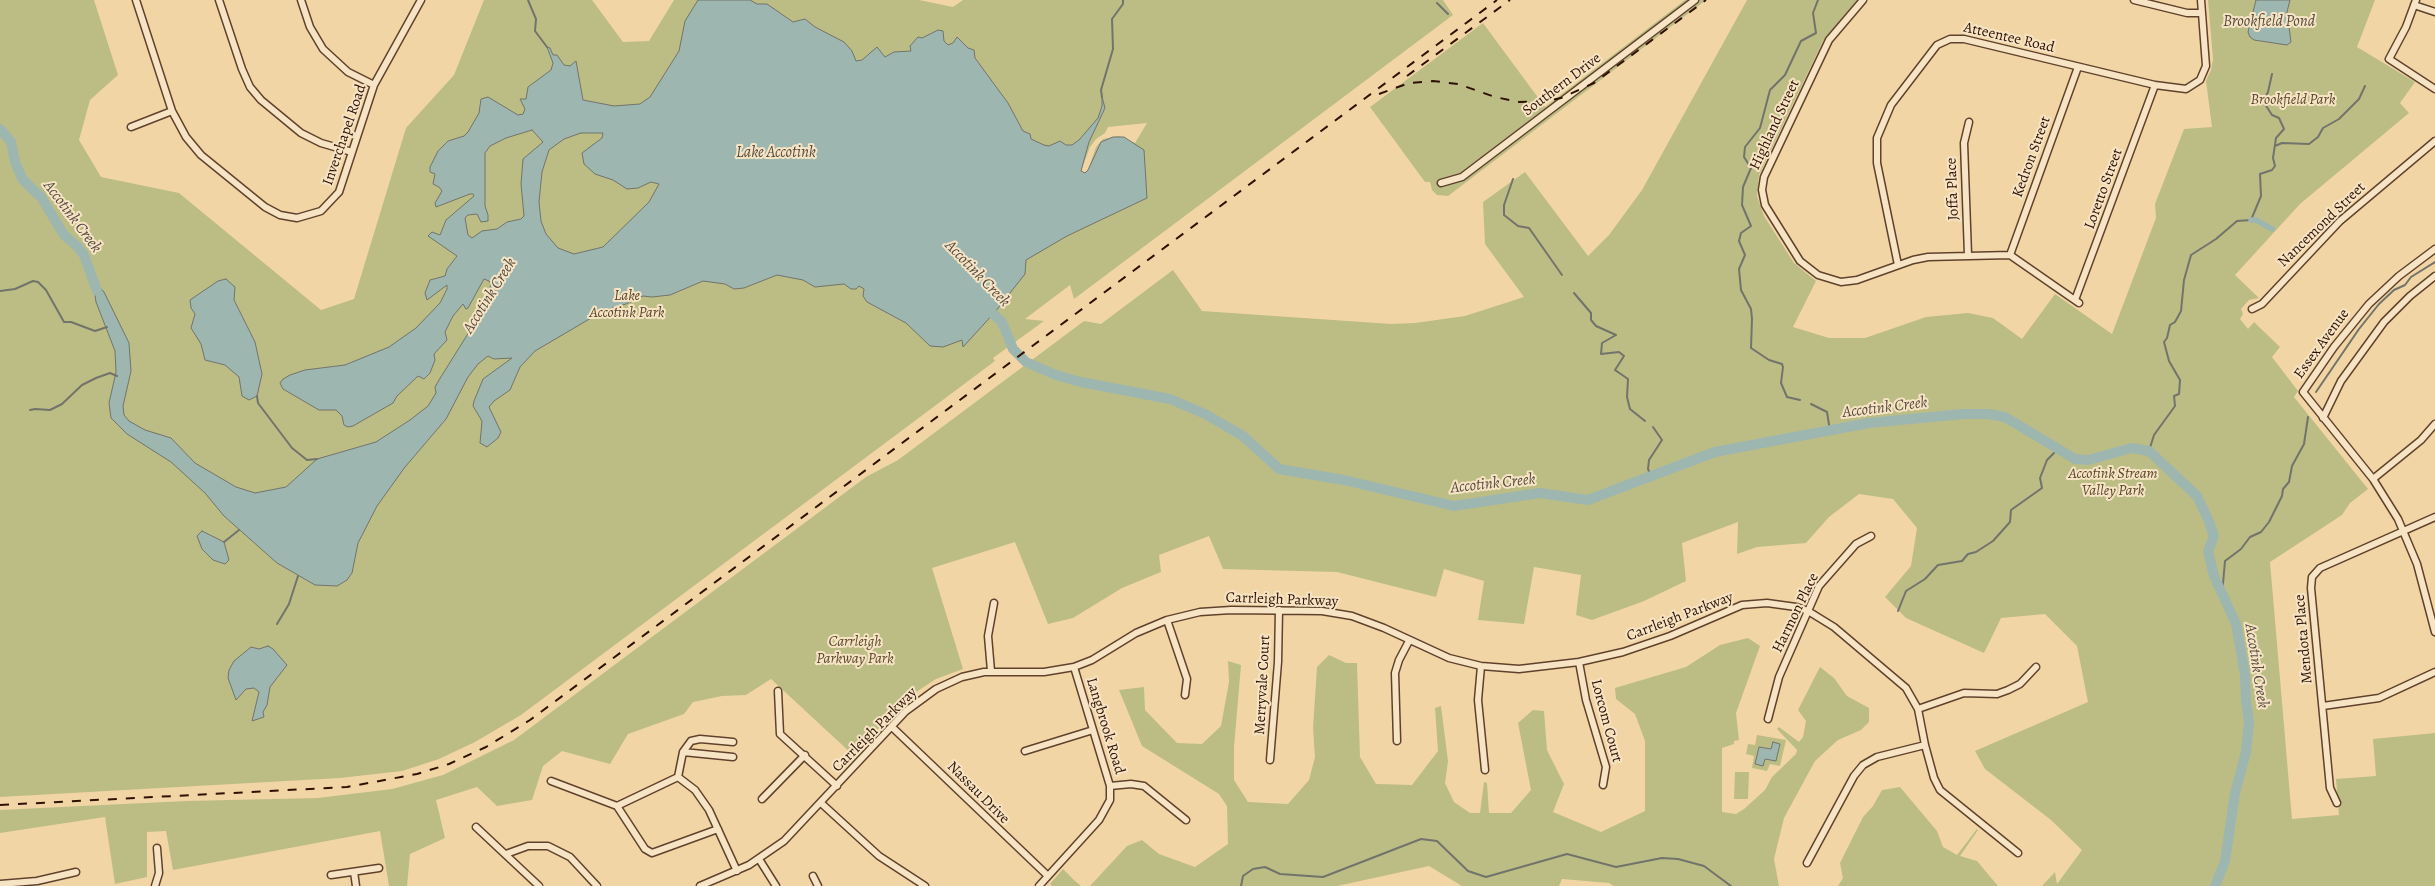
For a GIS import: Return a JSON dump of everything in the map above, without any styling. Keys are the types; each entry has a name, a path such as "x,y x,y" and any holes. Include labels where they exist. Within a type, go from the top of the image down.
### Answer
{"street":[{"name":"Inverchapel Road","path":"136,0 172,111 186,137 201,155 266,207 286,217 309,216 331,203 341,188 374,86 421,0"},
{"path":"219,0 242,69 250,87 261,100 301,133 321,143 352,152"},
{"path":"301,0 314,34 323,49 348,72 374,86"},
{"name":"Southern Drive","path":"1441,183 1462,177 1695,0"},
{"name":"Highland Street","path":"1862,0 1829,40 1767,167 1762,182 1762,195 1767,210 1805,266 1818,275 1834,281 1849,282 1928,257 2010,255"},
{"path":"2134,0 2187,13 2202,13"},
{"name":"Atteentee Road","path":"1898,265 1877,163 1877,138 1891,105 1932,49 1946,40 1964,39 2154,86 2186,89 2196,84 2203,76 2207,63 2201,0"},
{"path":"2435,12 2415,3 2402,37 2389,59 2435,89"},
{"name":"Kedron Street","path":"2010,255 2078,67"},
{"name":"Loretto Street","path":"2010,255 2077,302 2154,86"},
{"path":"131,127 172,111"},
{"name":"Joffa Place","path":"1968,255 1964,143 1969,122"},
{"name":"Nancemond Street","path":"2252,309 2262,304 2340,221 2435,141"},
{"name":"Essex Avenue","path":"2435,249 2399,276 2369,304 2334,346 2305,388 2304,395 2373,478 2390,504 2404,532 2416,564 2435,632"},
{"path":"2323,418 2341,381 2384,322 2410,296 2435,276"},
{"path":"2373,478 2421,440 2435,424"},
{"name":"Mendota Place","path":"2337,803 2330,788 2311,588 2312,578 2320,568 2435,517"},
{"name":"Harmon Place","path":"1768,719 1779,678 1808,611 1825,578 1856,544 1871,536"},
{"path":"991,671 988,636 994,603"},
{"name":"Carrleigh Parkway","path":"700,886 737,871 759,859 784,841 913,705 936,689 962,677 991,671 1044,672 1074,668 1092,660 1136,633 1167,620 1214,611 1322,611 1352,616 1384,628 1437,654 1481,666 1519,669 1579,662 1655,642 1742,605 1777,603 1808,611 1834,627 1899,680 1911,694 1918,709 1934,778 1942,793 2018,853"},
{"name":"Merryvale Court","path":"1270,760 1278,662 1279,610"},
{"path":"1167,620 1187,679 1185,695"},
{"path":"1397,741 1395,673 1399,660 1409,641"},
{"name":"Lorcom Court","path":"1579,662 1586,700 1606,767 1603,785"},
{"path":"1481,666 1478,700 1485,770"},
{"path":"1918,709 1964,693 1996,694 2008,690 2020,684 2036,667"},
{"name":"Langbrook Road","path":"1039,886 1104,813 1110,800 1110,786 1074,668"},
{"path":"2323,706 2379,698 2435,672"},
{"path":"778,691 780,734 837,786"},
{"name":"Nassau Drive","path":"892,727 1048,876"},
{"path":"1025,751 1093,730"},
{"path":"678,777 683,752 691,741 700,739 733,742"},
{"path":"1807,863 1854,776 1863,765 1877,757 1925,745"},
{"path":"683,752 733,757"},
{"path":"762,799 805,755"},
{"path":"617,806 678,777"},
{"path":"678,777 695,790 710,810 737,871"},
{"path":"551,781 617,806 645,849 652,853 718,829"},
{"path":"1110,786 1131,784 1144,786 1186,820"},
{"path":"821,803 879,856 925,886"},
{"path":"476,827 539,886"},
{"path":"506,854 528,846 548,846 570,858 597,886"},
{"path":"155,886 159,873 157,848"},
{"path":"759,859 776,886"},
{"path":"331,875 379,868"},
{"path":"0,884 37,881 76,872"},
{"path":"354,872 356,886"},
{"path":"814,876 818,886"}],"green space":[{"name":"Lake Accotink Park","path":"0,0 94,0 118,75 90,100 79,140 101,177 179,193 321,310 354,299 406,128 454,75 484,0 592,0 623,42 649,41 674,0 919,0 953,7 963,0 1443,0 1453,15 1074,299 1070,285 1025,319 1044,321 993,358 995,361 521,715 475,742 439,759 402,771 340,778 0,797","holes":["1147,123 1135,143 1119,136 1103,139 1096,147 1088,170 1085,173 1081,171 1090,147 1096,139 1105,133 1108,127"]},
{"path":"1685,0 1706,0 1448,196 1437,195 1432,190 1430,182 1425,182 1370,107 1483,23 1545,107"},
{"name":"Accotink Stream Valley Park","path":"1747,0 1858,0 1823,41 1759,175 1757,196 1764,216 1794,263 1816,281 1793,327 1829,338 1865,338 1926,317 1968,313 1993,318 2022,339 2055,294 2112,334 2156,218 2155,204 2184,129 2212,127 2206,81 2213,59 2208,0 2375,0 2357,47 2415,82 2400,103 2409,113 2300,204 2235,275 2259,298 2249,300 2241,309 2243,314 2240,319 2248,329 2254,322 2280,347 2272,357 2298,391 2294,397 2368,489 2350,503 2342,515 2270,562 2292,819 2339,815 2336,779 2376,776 2373,739 2435,733 2435,886 2042,886 2055,872 2057,884 2082,850 2051,820 1985,769 1975,751 2088,702 2077,646 2045,614 2001,618 1984,653 1906,618 1885,597 1911,566 1917,528 1893,499 1859,494 1829,517 1806,543 1757,547 1737,554 1738,522 1682,543 1686,581 1644,601 1592,620 1576,615 1581,575 1534,567 1524,624 1478,620 1484,581 1444,569 1436,597 1337,572 1223,569 1209,536 1159,555 1161,572 1122,588 1073,618 1048,624 1015,542 932,568 963,669 936,679 910,696 853,755 771,679 746,695 722,696 693,702 684,714 628,734 610,764 562,751 543,766 532,800 497,806 477,787 436,800 445,838 410,854 407,886 389,886 380,831 173,870 166,831 147,832 147,877 115,884 105,817 0,833 0,810 186,801 318,798 392,789 443,775 514,740 866,477 898,460 1084,321 1101,324 1173,270 1202,311 1391,324 1415,323 1465,316 1524,297 1485,244 1483,202 1525,172 1588,256 1609,235 1642,190"},
{"path":"1748,638 1760,646 1736,713 1739,740 1722,748 1722,812 1736,814 1744,809 1765,790 1772,777 1796,754 1797,750 1777,729 1779,727 1799,742 1803,737 1806,721 1798,710 1820,667 1834,678 1847,696 1869,708 1869,722 1861,730 1838,740 1815,761 1784,818 1774,859 1779,886 1614,886 1609,883 1562,879 1559,886 1462,886 1429,866 1337,886 1090,886 1127,846 1142,840 1159,854 1195,867 1228,844 1227,806 1219,794 1142,746 1119,690 1144,687 1145,710 1177,743 1202,744 1221,726 1229,682 1228,661 1241,665 1234,747 1234,780 1248,802 1288,804 1309,780 1315,757 1313,728 1317,667 1329,655 1346,663 1357,663 1360,757 1376,784 1412,785 1438,751 1435,708 1441,706 1448,761 1445,783 1454,802 1470,813 1480,813 1484,782 1487,783 1489,813 1511,813 1531,790 1518,723 1533,710 1544,711 1547,750 1564,784 1553,812 1601,832 1645,811 1645,741 1635,714 1616,699 1615,688 1686,667 1720,645"},
{"path":"1757,735 1786,740 1780,766 1770,764 1767,771 1752,768 1754,756 1746,754 1748,744 1755,745"},
{"path":"1735,772 1749,772 1748,799 1734,799"},
{"path":"1900,787 1937,831 1943,847 1957,855 1978,830 1960,856 1977,861 1998,886 1838,886 1843,878 1840,863 1863,817 1873,806 1882,790"},
{"path":"1063,869 1081,886 1052,886 1050,884"}],"water":[{"name":"Lake Accotink","path":"698,0 750,0 757,4 767,4 793,22 805,19 815,27 844,42 852,51 856,61 862,60 877,47 885,57 894,52 911,51 910,46 918,37 922,38 938,30 943,31 944,41 948,45 953,43 957,37 968,48 974,50 975,58 1008,103 1023,131 1030,134 1031,139 1044,145 1049,146 1060,141 1066,145 1072,145 1079,140 1098,118 1102,106 1102,97 1105,108 1089,142 1081,171 1085,173 1088,170 1101,142 1113,137 1124,137 1144,150 1147,198 1067,236 1026,260 1025,274 995,312 963,347 962,340 943,347 930,346 906,323 867,302 863,296 864,289 859,286 856,289 851,289 844,284 815,287 803,280 777,275 744,288 734,289 725,284 703,281 670,295 643,296 626,304 603,311 535,351 520,367 510,390 494,401 489,407 501,432 498,438 487,447 480,443 482,421 473,406 474,401 483,379 512,358 494,359 488,356 478,364 468,377 446,419 405,467 377,506 358,543 352,573 347,580 337,586 315,585 277,563 224,516 205,493 171,462 127,434 111,418 109,403 116,372 115,351 96,302 93,280 104,292 129,343 131,371 123,406 124,415 129,421 145,430 171,438 195,463 236,487 255,493 286,487 317,459 376,442 410,420 428,406 436,393 435,387 469,332 489,292 491,284 489,281 484,279 468,308 466,309 463,304 453,316 445,332 447,340 434,354 435,360 430,373 424,379 418,376 397,396 393,403 353,426 348,427 344,425 342,416 336,410 319,410 283,389 280,383 290,375 305,370 345,365 389,347 416,328 440,303 447,285 427,300 425,293 430,280 445,276 447,269 457,256 428,236 432,232 440,235 446,220 474,196 470,194 436,207 435,203 442,191 433,184 435,174 430,172 430,167 438,151 448,141 464,136 468,132 479,113 481,99 488,97 518,115 523,114 525,109 520,99 526,99 528,87 551,70 553,63 547,47 550,48 553,55 557,55 564,65 570,66 576,61 583,100 614,106 640,104 650,97 679,51 685,21","holes":["532,130 543,142 523,159 521,184 524,216 521,219 507,222 497,229 482,231 472,238 468,235 465,218 468,215 477,214 481,222 488,221 485,206 485,153 490,146 506,138","581,133 603,133 602,138 582,153 584,164 595,174 613,180 627,189 638,188 651,182 659,184 649,202 603,247 574,254 558,248 546,234 541,221 539,202 542,172 549,150 564,139"]},
{"name":"Brookfield Pond","path":"2256,0 2290,0 2287,12 2291,42 2287,45 2254,40 2250,37 2248,32"},
{"path":"226,279 235,287 234,300 255,342 262,374 257,396 249,400 242,396 239,377 225,365 205,360 201,344 191,328 195,314 191,308 190,300 218,281"},
{"path":"202,531 224,542 229,560 225,564 213,560 202,549 197,536"},
{"path":"268,646 287,665 270,687 267,705 263,712 264,717 252,721 259,692 254,688 246,689 236,700 228,678 229,670 234,661 251,647 259,649"},
{"path":"1773,742 1780,744 1776,761 1765,759 1763,766 1755,764 1759,747 1771,749"}],"waterway":[{"path":"528,0 536,19 535,31 547,47"},
{"path":"1102,97 1101,90 1113,49 1112,19 1123,4 1123,0"},
{"path":"1800,400 1787,397 1781,383 1782,364 1769,360 1751,348 1751,309 1741,290 1739,269 1745,255 1739,241 1741,233 1751,226 1742,205 1743,187 1751,168 1744,157 1745,147 1760,128 1770,90 1785,75 1801,41 1816,33 1813,13 1818,0"},
{"path":"1437,3 1448,14"},
{"path":"2149,451 2154,435 2175,406 2174,396 2179,394 2180,380 2169,361 2164,342 2170,325 2175,322 2181,311 2184,280 2191,255 2216,239 2237,221 2251,220 2261,196 2260,174 2272,170 2275,166 2273,158 2276,138 2284,129 2279,118 2272,115 2263,101 2268,92 2272,74"},
{"path":"2275,146 2282,143 2309,144 2318,137 2323,128 2339,119 2359,99 2365,86"},
{"name":"Accotink Creek","path":"0,129 11,142 15,162 23,180 41,197 64,235 84,255 97,291"},
{"path":"1513,179 1504,205 1504,215 1518,226 1529,228 1562,275"},
{"path":"2251,220 2256,220 2272,229"},
{"path":"2316,392 2359,329 2379,304 2394,290 2405,285 2411,277 2435,262"},
{"path":"0,291 15,289 33,281 38,282 46,290 64,322 71,322 95,331 107,327"},
{"path":"1574,293 1591,313 1591,320 1596,326 1616,335 1602,343 1601,354 1619,352 1624,356 1615,370 1628,379 1627,397 1630,409 1645,421"},
{"name":"Accotink Creek","path":"983,305 1002,322 1013,349 1026,362 1056,375 1081,382 1170,399 1205,414 1243,436 1279,469 1344,480 1454,506 1540,493 1588,500 1715,452 1869,423 1963,414 1988,414 2005,417 2075,459 2088,460 2132,448 2149,451 2197,496 2208,519 2214,536 2208,551 2214,576 2236,624 2245,675 2249,722 2246,752 2235,793 2225,861 2215,886"},
{"path":"30,410 50,410 62,404 82,385 110,373 117,376"},
{"path":"257,396 258,403 292,448 307,460 317,459"},
{"path":"1811,404 1827,412 1830,431"},
{"path":"2222,595 2225,561 2241,549 2250,537 2261,532 2269,522 2282,496 2283,489 2289,482 2292,466 2304,444 2308,417"},
{"path":"1651,476 1648,469 1649,460 1662,440 1653,427"},
{"path":"1898,611 1906,591 1925,579 1938,565 1962,561 1968,554 1976,552 1993,541 2010,522 2011,510 2042,488 2040,478 2047,460 2058,449"},
{"path":"224,542 239,530"},
{"path":"277,624 289,604 298,576"},
{"path":"1241,886 1243,876 1253,869 1265,867 1280,874 1323,877 1421,839 1437,841 1468,871 1486,877 1567,854 1616,867 1662,858 1678,859 1704,866 1731,886"}],"railway":[{"path":"0,805 347,787 417,774 449,764 486,747 530,720 1497,0"},
{"path":"1407,76 1510,0"},
{"path":"1379,94 1409,83 1433,81 1458,84 1495,97 1519,102 1547,101 1561,98 1594,83 1706,0"}],"park label":[{"name":"Brookfield Park","path":"2293,100"},
{"name":"Carrleigh Parkway Park","path":"855,650"}]}
